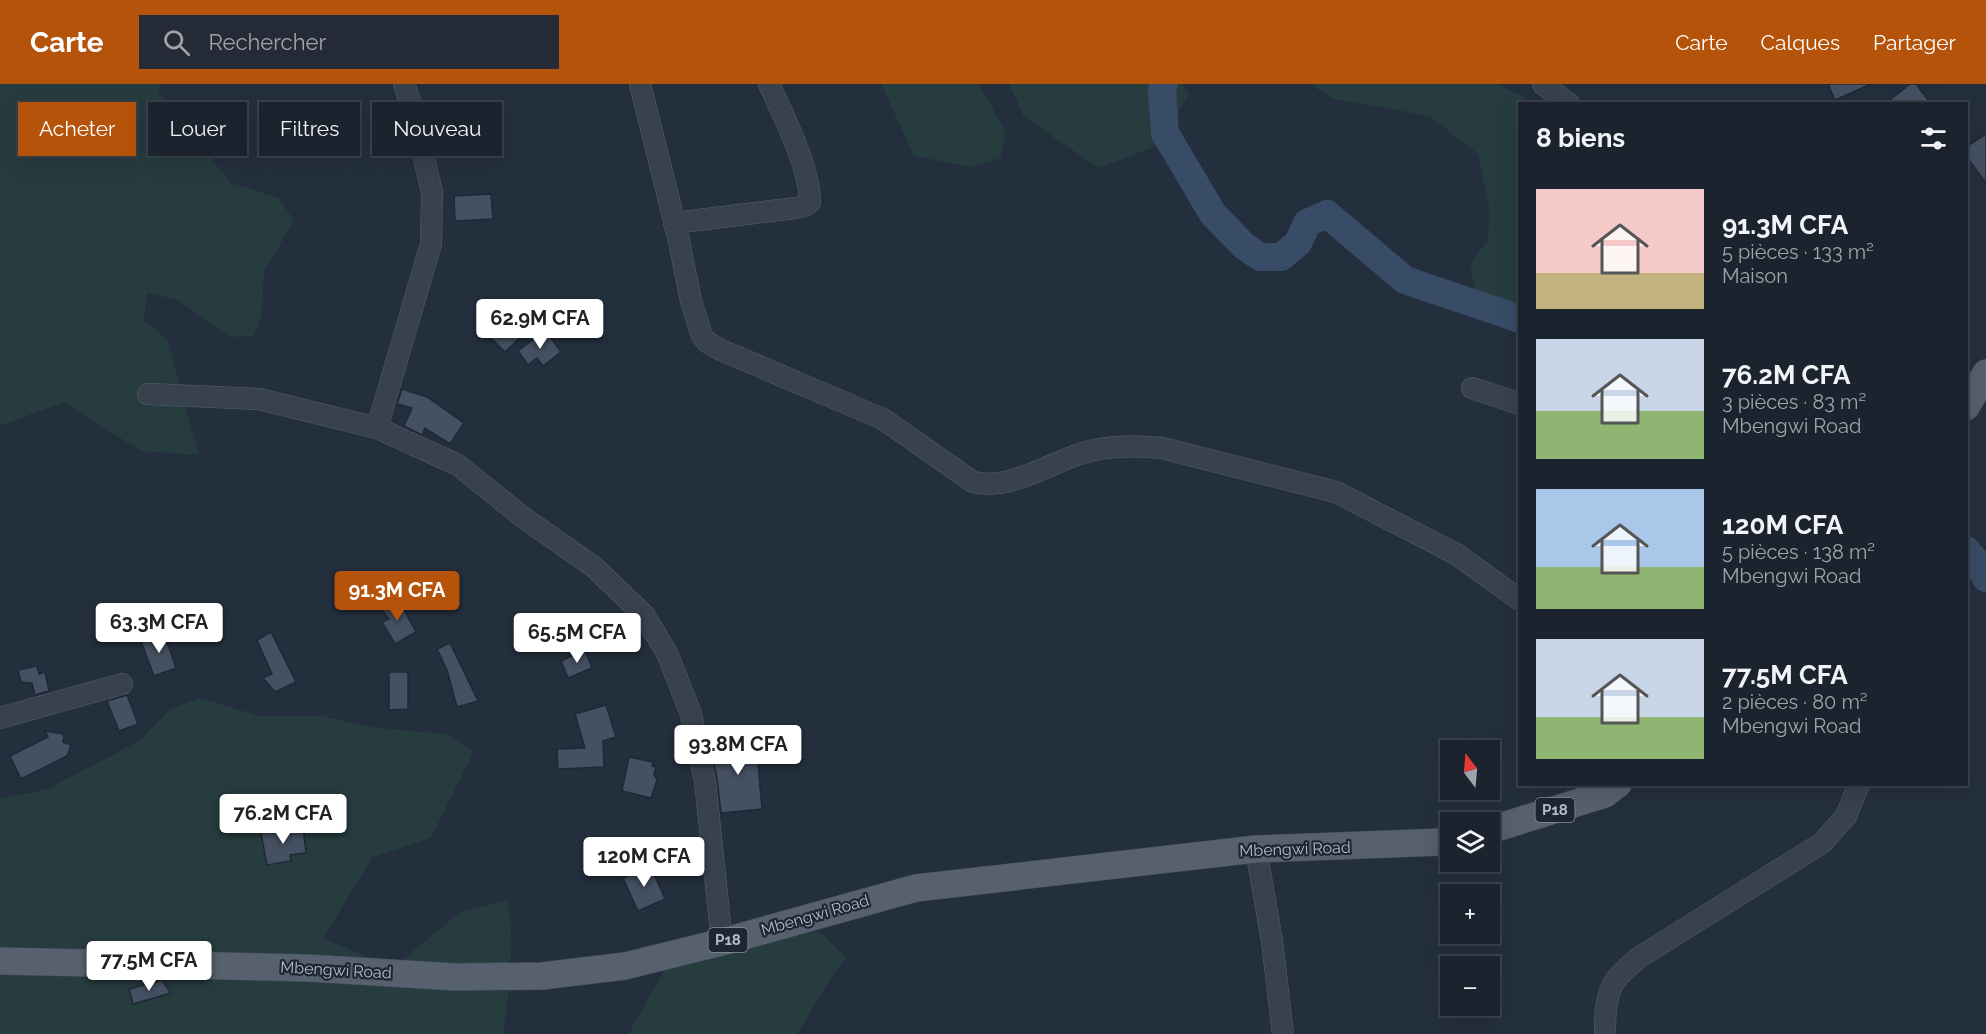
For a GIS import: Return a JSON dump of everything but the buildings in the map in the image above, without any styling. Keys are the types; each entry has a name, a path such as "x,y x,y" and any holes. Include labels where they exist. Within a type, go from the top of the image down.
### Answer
{"main road":[{"path":"1968,401 1986,374"},
{"name":"P18","path":"1500,826 1609,788"},
{"name":"Mbengwi Road","path":"0,961 308,968 455,977 542,976 625,966 722,942 916,888 1256,849 1440,842"}],"street":[{"path":"377,428 431,244 432,192 404,84"},
{"path":"640,84 675,223 691,301 702,336 720,350 883,419 973,482 984,485 1005,482 1083,453 1106,448 1136,446 1162,448 1336,492 1456,554 1518,599"},
{"path":"675,223 796,208 810,202 804,171 788,125 769,84"},
{"path":"1543,84 1566,102"},
{"path":"1472,388 1518,403"},
{"path":"148,394 259,399 377,428 458,465 524,518 594,567 644,615 667,653 691,714 705,781 722,942"},
{"path":"0,718 122,684"},
{"path":"1605,1034 1605,1013 1609,995 1617,979 1638,958 1822,843 1846,816 1858,786"},
{"path":"1256,849 1272,941 1283,1034"}],"green space":[{"path":"0,84 161,84 158,92 166,102 148,102 148,156 209,156 231,183 279,198 294,221 264,271 262,312 254,336 229,337 178,300 147,293 144,321 167,339 199,455 141,451 64,402 0,426"},
{"path":"881,84 979,84 1005,131 1001,158 971,167 914,156"},
{"path":"1009,84 1182,84 1189,94 1159,145 1099,168 1024,117"},
{"path":"1310,84 1498,84 1533,102 1518,102 1518,313 1475,291 1470,263 1487,242 1490,212 1478,154 1430,116 1333,99"},
{"path":"200,698 259,716 321,716 370,727 446,734 474,751 431,838 372,858 323,938 393,968 459,913 507,900 511,949 503,1034 0,1034 0,799 48,789 139,741 171,709"},
{"path":"777,921 821,933 846,958 832,976 797,1034 629,1034 664,971 721,927"}],"waterway":[{"path":"1164,84 1162,90 1165,133 1213,214 1244,246 1260,257 1281,257 1298,243 1307,223 1327,214 1405,280 1518,318"},
{"path":"1968,552 1986,578"}]}
